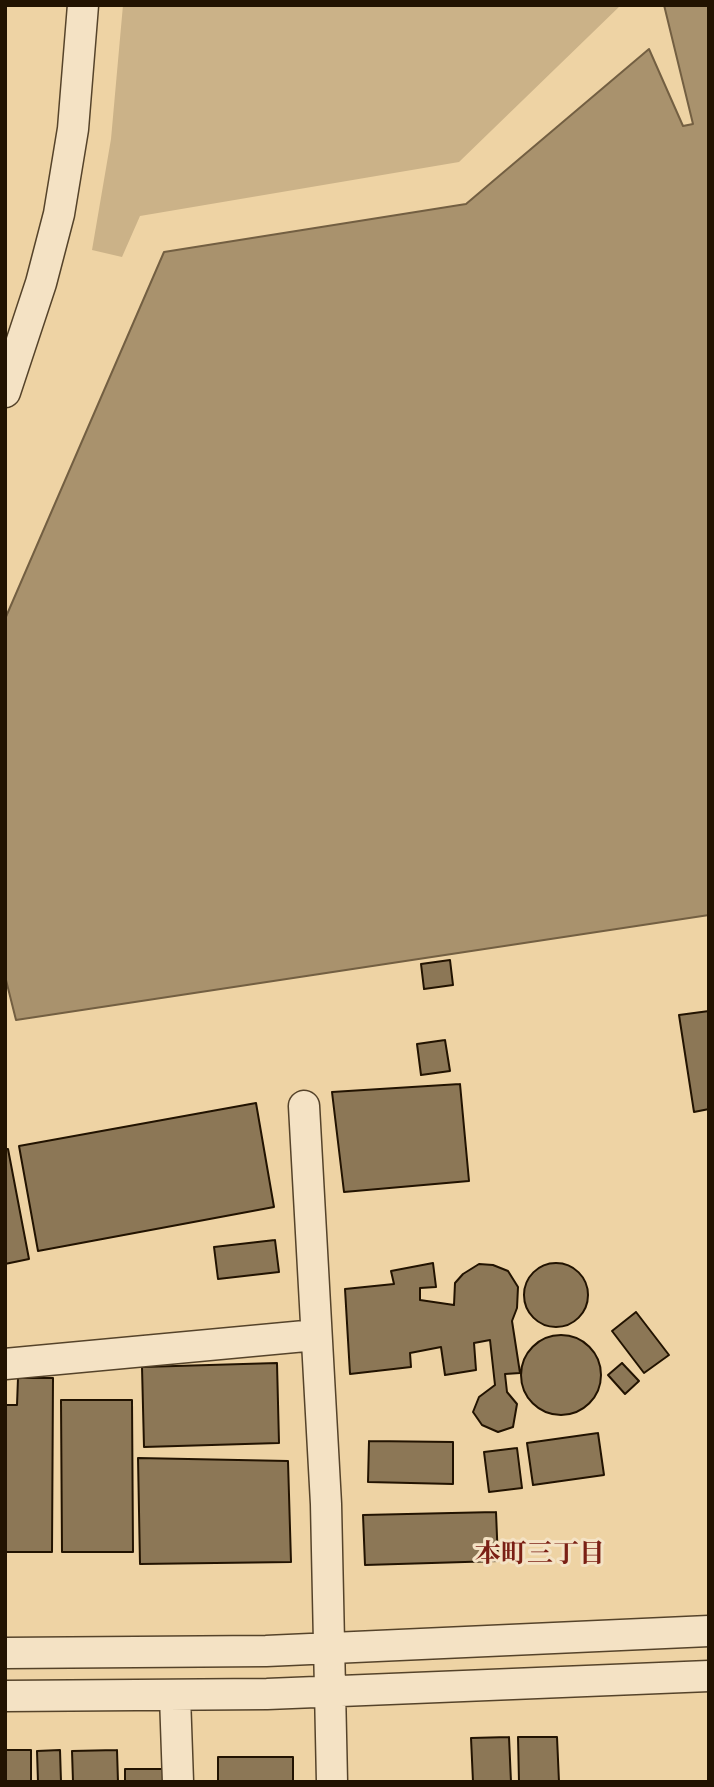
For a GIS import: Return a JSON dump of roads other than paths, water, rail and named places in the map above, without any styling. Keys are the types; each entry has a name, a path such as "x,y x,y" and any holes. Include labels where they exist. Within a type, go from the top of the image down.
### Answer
{"street":[{"path":"5,392 41,283 59,214 73,129 83,5"},
{"path":"304,1106 327,1504 332,1782"},
{"path":"5,1364 316,1335"},
{"path":"5,1653 265,1651 709,1631"},
{"path":"5,1696 330,1692 709,1676"},
{"path":"175,1696 178,1782"}],"district":[{"name":"本町三丁目","path":"540,1555"}]}
